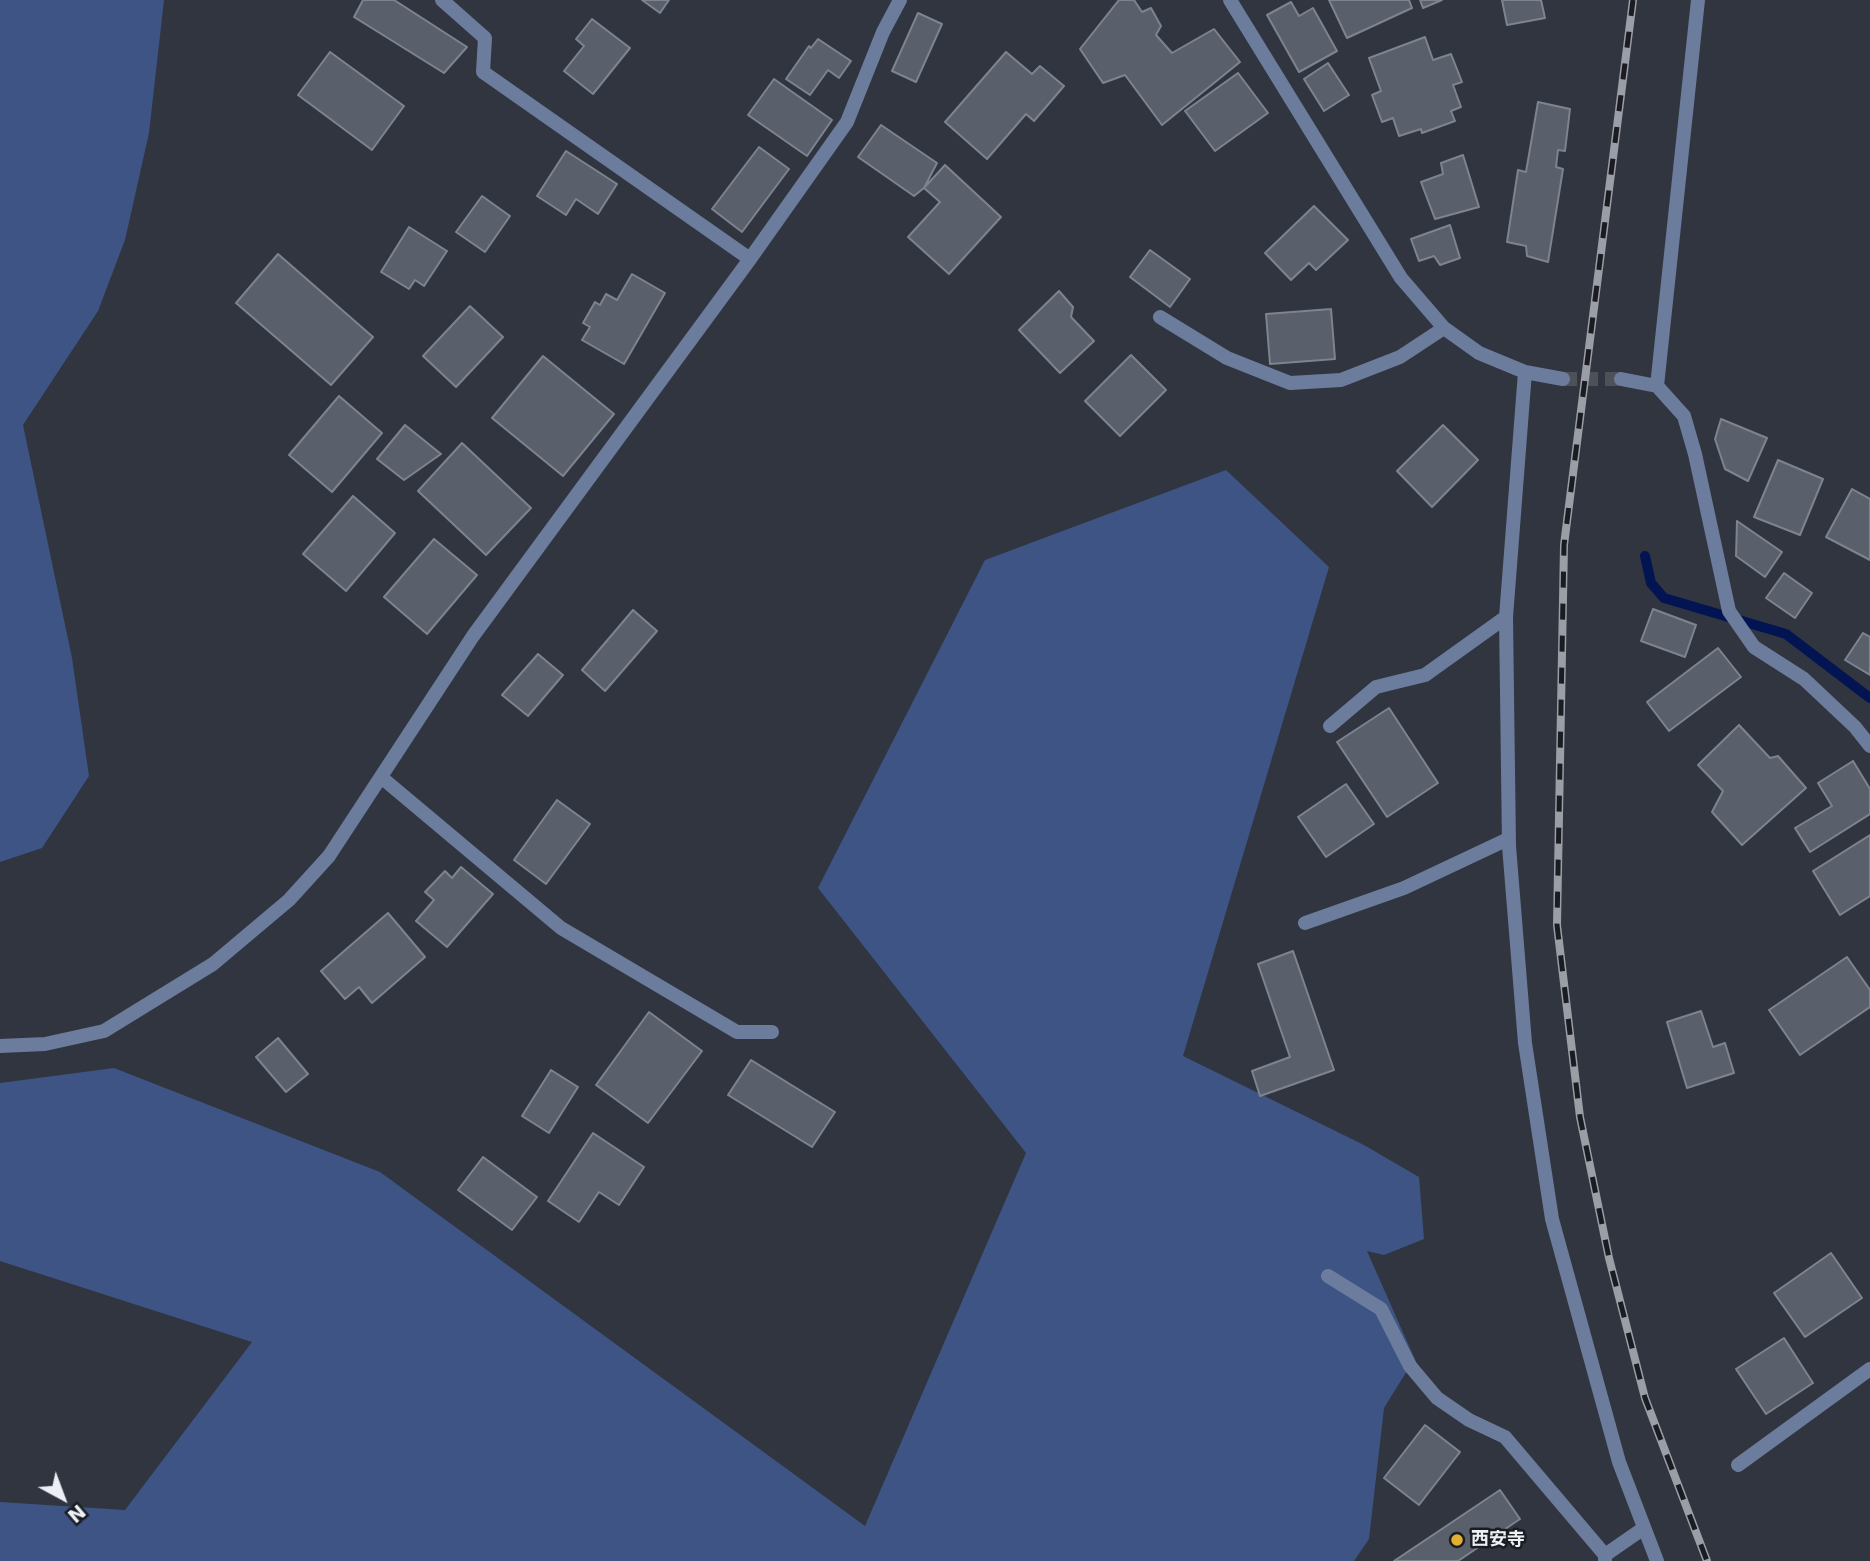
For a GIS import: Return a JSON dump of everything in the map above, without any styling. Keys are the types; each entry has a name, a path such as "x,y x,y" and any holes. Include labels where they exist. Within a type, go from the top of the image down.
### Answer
{"street":[{"path":"442,0 485,38 483,72 750,259"},
{"path":"0,1046 45,1044 104,1031 213,964 289,900 329,856 474,636 847,122 883,32 900,0"},
{"path":"1230,0 1401,278 1444,328 1479,353 1525,372 1563,379"},
{"path":"1657,386 1698,0"},
{"path":"1160,317 1227,358 1290,383 1341,380 1400,357 1444,328"},
{"path":"1525,372 1506,617 1508,839 1525,1043 1552,1219 1619,1462 1657,1561"},
{"path":"1620,379 1657,386 1684,416 1695,454 1728,611 1754,647 1804,679 1855,727 1870,746"},
{"path":"1330,726 1376,687 1424,675 1506,617"},
{"path":"381,777 561,928 737,1032 772,1032"},
{"path":"1305,923 1404,888 1508,839"},
{"path":"1328,1276 1381,1309 1410,1366 1437,1398 1469,1420 1504,1437 1605,1558 1644,1528"},
{"path":"1738,1465 1870,1369"}],"shaded area":[{"path":"0,0 164,0 149,133 125,240 98,311 23,425 72,658 89,776 42,848 0,862"},
{"path":"1226,470 1329,567 1183,1056 1364,1145 1419,1177 1424,1239 1384,1255 1367,1251 1417,1364 1410,1366 1384,1408 1369,1539 1354,1561 0,1561 0,1502 125,1510 252,1342 0,1261 0,1083 114,1068 380,1172 865,1526 1026,1153 818,888 985,560"}],"building":[{"path":"363,0 394,0 467,47 444,73 354,17"},
{"path":"642,0 669,0 660,13"},
{"path":"1119,0 1134,0 1142,12 1151,8 1161,26 1156,35 1172,53 1214,29 1240,62 1162,125 1125,75 1103,83 1080,49"},
{"path":"1329,0 1409,0 1412,8 1347,38"},
{"path":"1420,0 1442,0 1423,8"},
{"path":"1502,0 1541,0 1545,18 1507,25"},
{"path":"1291,2 1299,16 1313,8 1337,51 1299,72 1267,15"},
{"path":"918,13 942,24 916,82 892,71"},
{"path":"592,19 630,48 593,94 564,71 584,46 576,39"},
{"path":"1425,37 1433,60 1451,54 1462,82 1453,85 1461,107 1451,111 1455,121 1422,133 1421,129 1399,136 1393,118 1382,122 1372,95 1381,91 1369,58"},
{"path":"818,39 851,61 839,78 828,70 810,95 786,79 809,46 811,48"},
{"path":"330,52 404,106 372,150 298,95"},
{"path":"1006,52 1032,74 1040,66 1064,86 1034,121 1026,114 987,159 945,122"},
{"path":"1328,63 1349,95 1324,111 1304,79"},
{"path":"1238,73 1268,113 1215,151 1185,111"},
{"path":"774,79 832,120 807,156 748,115"},
{"path":"1538,102 1570,109 1565,151 1558,150 1556,167 1563,169 1548,262 1527,256 1526,246 1507,242 1518,170 1526,172"},
{"path":"881,125 937,163 924,188 914,196 858,157"},
{"path":"759,147 789,169 742,232 712,209"},
{"path":"566,151 617,184 598,214 576,199 566,215 537,196"},
{"path":"1463,155 1479,207 1435,219 1421,182 1443,174 1441,163"},
{"path":"945,165 1001,217 949,274 908,237 940,202 924,188"},
{"path":"482,196 510,216 485,252 456,232"},
{"path":"1314,206 1348,240 1316,270 1309,263 1291,280 1265,253"},
{"path":"1450,225 1460,258 1440,265 1434,256 1419,261 1411,239"},
{"path":"409,227 447,251 424,286 415,280 409,289 381,272"},
{"path":"1150,250 1190,279 1170,307 1130,277"},
{"path":"278,254 373,337 331,385 236,303"},
{"path":"632,274 665,293 624,364 582,340 590,327 583,323 595,302 600,305 606,294 617,300"},
{"path":"1059,291 1073,307 1071,317 1094,341 1060,373 1019,330"},
{"path":"470,306 503,337 456,387 423,356"},
{"path":"1331,309 1335,359 1270,364 1266,314"},
{"path":"1131,355 1166,390 1120,436 1085,401"},
{"path":"543,356 614,414 563,476 492,418"},
{"path":"339,396 382,433 332,492 289,455"},
{"path":"1721,419 1767,438 1748,481 1725,469 1715,439"},
{"path":"405,425 441,454 404,480 377,459"},
{"path":"1443,425 1478,460 1432,507 1397,471"},
{"path":"462,443 531,508 486,555 418,491"},
{"path":"1778,460 1823,479 1800,535 1754,517"},
{"path":"1852,489 1870,499 1870,560 1826,537"},
{"path":"353,496 395,533 346,591 303,554"},
{"path":"1737,521 1782,552 1765,577 1736,556"},
{"path":"434,539 477,575 427,634 384,597"},
{"path":"1784,573 1812,593 1795,618 1766,598"},
{"path":"1653,609 1696,625 1685,657 1641,641"},
{"path":"633,610 657,631 605,691 582,670"},
{"path":"1863,633 1870,637 1870,675 1845,660"},
{"path":"1718,648 1741,677 1669,731 1647,702"},
{"path":"538,654 563,675 528,716 502,695"},
{"path":"1389,708 1438,783 1387,817 1337,742"},
{"path":"1739,725 1770,758 1778,756 1806,788 1742,845 1712,812 1723,791 1698,765"},
{"path":"1853,761 1870,789 1870,814 1810,852 1795,828 1832,806 1818,783"},
{"path":"1346,784 1374,824 1326,857 1298,817"},
{"path":"557,800 590,824 546,884 514,860"},
{"path":"1870,835 1870,896 1840,915 1813,871"},
{"path":"461,867 493,894 447,947 416,921 434,900 425,892 445,871 452,878"},
{"path":"388,913 425,957 372,1003 359,987 345,999 321,971"},
{"path":"1293,951 1334,1070 1260,1096 1252,1071 1290,1057 1258,964"},
{"path":"1847,957 1870,990 1870,1007 1800,1055 1769,1010"},
{"path":"1701,1011 1713,1047 1725,1043 1734,1073 1687,1088 1667,1022"},
{"path":"649,1012 702,1051 648,1123 596,1085"},
{"path":"278,1038 308,1074 286,1092 256,1057"},
{"path":"751,1060 835,1112 812,1147 728,1095"},
{"path":"551,1070 578,1087 549,1133 522,1116"},
{"path":"593,1133 644,1167 619,1205 599,1192 579,1222 548,1201"},
{"path":"483,1157 537,1197 512,1230 458,1190"},
{"path":"1831,1253 1862,1298 1805,1337 1774,1293"},
{"path":"1784,1338 1813,1383 1766,1414 1736,1369"},
{"path":"1425,1425 1460,1452 1419,1505 1384,1478"},
{"name":"西安寺","path":"1500,1490 1520,1519 1458,1561 1394,1561"}],"waterway":[{"path":"1645,556 1651,583 1664,598 1786,634 1870,698"}],"tunnel":[{"path":"1563,379 1621,379"}],"railway":[{"path":"1633,0 1564,545 1557,925 1580,1117 1609,1258 1645,1398 1707,1561"}],"place":[{"name":"西安寺","path":"1457,1540"}]}
